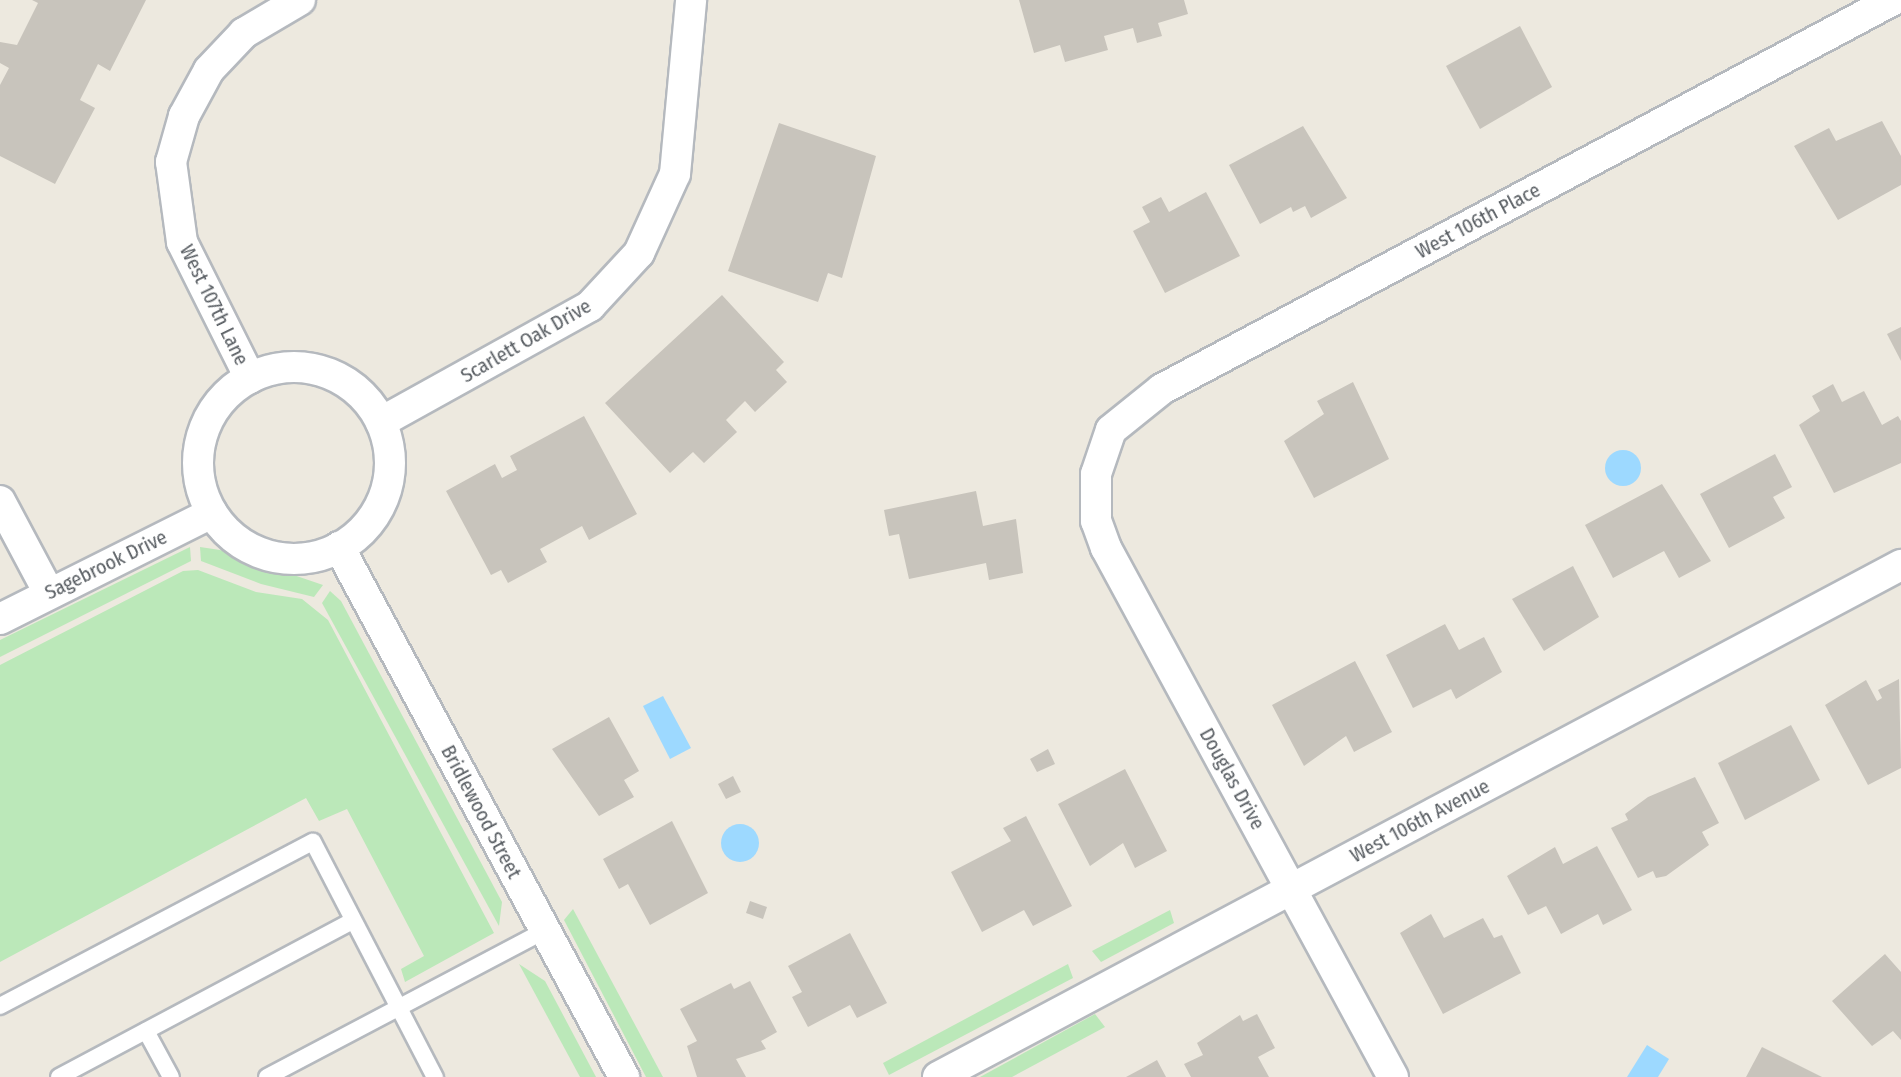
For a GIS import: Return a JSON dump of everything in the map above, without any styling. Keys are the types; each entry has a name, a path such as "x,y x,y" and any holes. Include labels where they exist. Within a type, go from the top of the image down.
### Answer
{"street":[{"name":"West 107th Lane","path":"250,378 182,242 171,162 184,116 209,70 244,33 300,0"},
{"name":"Scarlett Oak Drive","path":"381,422 590,306 639,253 675,174 691,0"},
{"name":"West 106th Place","path":"1096,474 1111,430 1162,389 1893,0"},
{"path":"287,367 325,372 358,392 381,422 390,457 385,493 368,524 339,547 305,558 268,556 236,540 212,513 199,476 201,437 220,402 250,378 287,367"},
{"name":"Douglas Drive","path":"1096,474 1096,521 1106,548 1393,1077"},
{"path":"0,501 49,593"},
{"name":"Sagebrook Drive","path":"0,619 212,513"},
{"name":"Bridlewood Street","path":"339,547 624,1077"},
{"name":"West 106th Avenue","path":"938,1077 1901,565"}],"lane":[{"path":"0,1006 313,842 435,1077"},
{"path":"59,1077 353,921"},
{"path":"267,1077 546,930"},
{"path":"146,1031 171,1077"}],"green space":[{"path":"190,547 191,561 0,657 0,640"},
{"path":"200,547 220,550 323,585 314,597 261,584 201,561"},
{"path":"198,570 256,592 302,599 328,620 494,933 405,982 401,969 424,956 347,809 319,821 306,798 0,962 0,665 183,571"},
{"path":"330,591 341,601 502,902 499,926 322,603"},
{"path":"573,909 663,1077 646,1077 564,920"},
{"path":"1170,910 1174,923 1101,962 1092,951"},
{"path":"519,964 545,981 596,1077 580,1077"},
{"path":"1068,964 1073,978 889,1075 883,1063"},
{"path":"1095,1014 1105,1027 1012,1077 980,1077"}],"water":[{"path":"1623,450 1636,455 1641,468 1636,481 1623,486 1610,481 1605,468 1610,455"},
{"path":"663,696 691,748 670,759 643,706"},
{"path":"740,824 754,829 759,843 754,857 740,862 726,857 721,843 726,829"},
{"path":"1647,1045 1669,1059 1658,1077 1627,1077"}],"building":[{"path":"32,0 146,0 110,71 98,64 80,100 95,108 55,184 0,156 0,85 9,68 0,63 0,42 17,45 38,3"},
{"path":"1019,0 1184,0 1188,14 1158,23 1162,36 1137,43 1133,28 1104,36 1108,50 1065,62 1060,45 1034,53"},
{"path":"1520,26 1552,87 1480,129 1446,66"},
{"path":"1882,121 1901,156 1901,185 1838,220 1794,146 1829,128 1836,141"},
{"path":"779,123 876,156 842,278 828,273 818,302 728,271"},
{"path":"1303,126 1347,198 1311,218 1305,206 1293,212 1291,207 1260,224 1229,165"},
{"path":"1206,192 1240,256 1165,293 1133,231 1150,222 1142,207 1161,197 1169,212"},
{"path":"722,295 784,362 776,370 787,382 755,412 745,401 726,420 737,432 704,463 693,452 670,473 605,403"},
{"path":"1901,327 1901,361 1887,334"},
{"path":"1353,382 1389,459 1314,498 1284,441 1324,414 1317,401"},
{"path":"1833,384 1842,402 1864,391 1882,425 1898,416 1901,421 1901,463 1834,493 1799,425 1820,411 1812,396"},
{"path":"584,416 637,514 589,540 582,526 540,549 547,562 508,583 501,570 491,575 446,491 495,464 502,478 517,470 510,456"},
{"path":"1775,454 1792,487 1773,497 1785,518 1729,548 1700,494"},
{"path":"1662,484 1711,561 1679,578 1664,551 1613,578 1585,525"},
{"path":"976,491 983,526 1016,519 1023,573 989,580 986,563 909,579 899,534 889,536 884,510"},
{"path":"1573,566 1599,617 1544,651 1512,599"},
{"path":"1445,624 1459,650 1484,637 1502,672 1456,699 1451,689 1413,708 1386,655"},
{"path":"1355,661 1392,732 1354,752 1346,736 1304,766 1272,705"},
{"path":"1899,679 1901,768 1868,785 1825,705 1866,680 1877,701 1882,698 1878,690"},
{"path":"609,717 639,771 624,780 634,797 599,816 552,749"},
{"path":"1791,725 1820,780 1745,820 1718,763"},
{"path":"1048,749 1055,764 1037,772 1030,759"},
{"path":"1125,769 1167,851 1135,868 1123,843 1090,866 1058,804"},
{"path":"733,776 741,792 726,799 718,784"},
{"path":"1695,777 1719,823 1702,832 1709,845 1666,876 1656,878 1653,871 1638,878 1611,828 1628,820 1625,814 1648,797"},
{"path":"1026,816 1072,906 1033,926 1024,910 982,932 951,872 1011,841 1003,828"},
{"path":"672,821 708,893 650,925 628,884 619,889 603,859"},
{"path":"1597,846 1632,910 1603,925 1598,914 1561,934 1546,906 1528,915 1507,876 1555,847 1563,864"},
{"path":"750,901 767,907 763,919 746,913"},
{"path":"1431,914 1444,938 1483,918 1494,938 1502,935 1521,973 1443,1014 1400,933"},
{"path":"850,933 887,1003 857,1018 850,1005 808,1027 792,997 802,992 788,966"},
{"path":"1885,954 1901,972 1901,1040 1893,1031 1872,1046 1832,1001"},
{"path":"750,981 777,1032 761,1041 766,1049 736,1059 746,1077 697,1077 687,1046 697,1041 680,1009 731,983 734,989"},
{"path":"1257,1014 1275,1048 1258,1057 1269,1077 1191,1077 1184,1064 1203,1055 1197,1043 1240,1015 1243,1021"},
{"path":"1762,1047 1822,1077 1746,1077"},
{"path":"1157,1060 1166,1077 1126,1077 1141,1069"}]}
